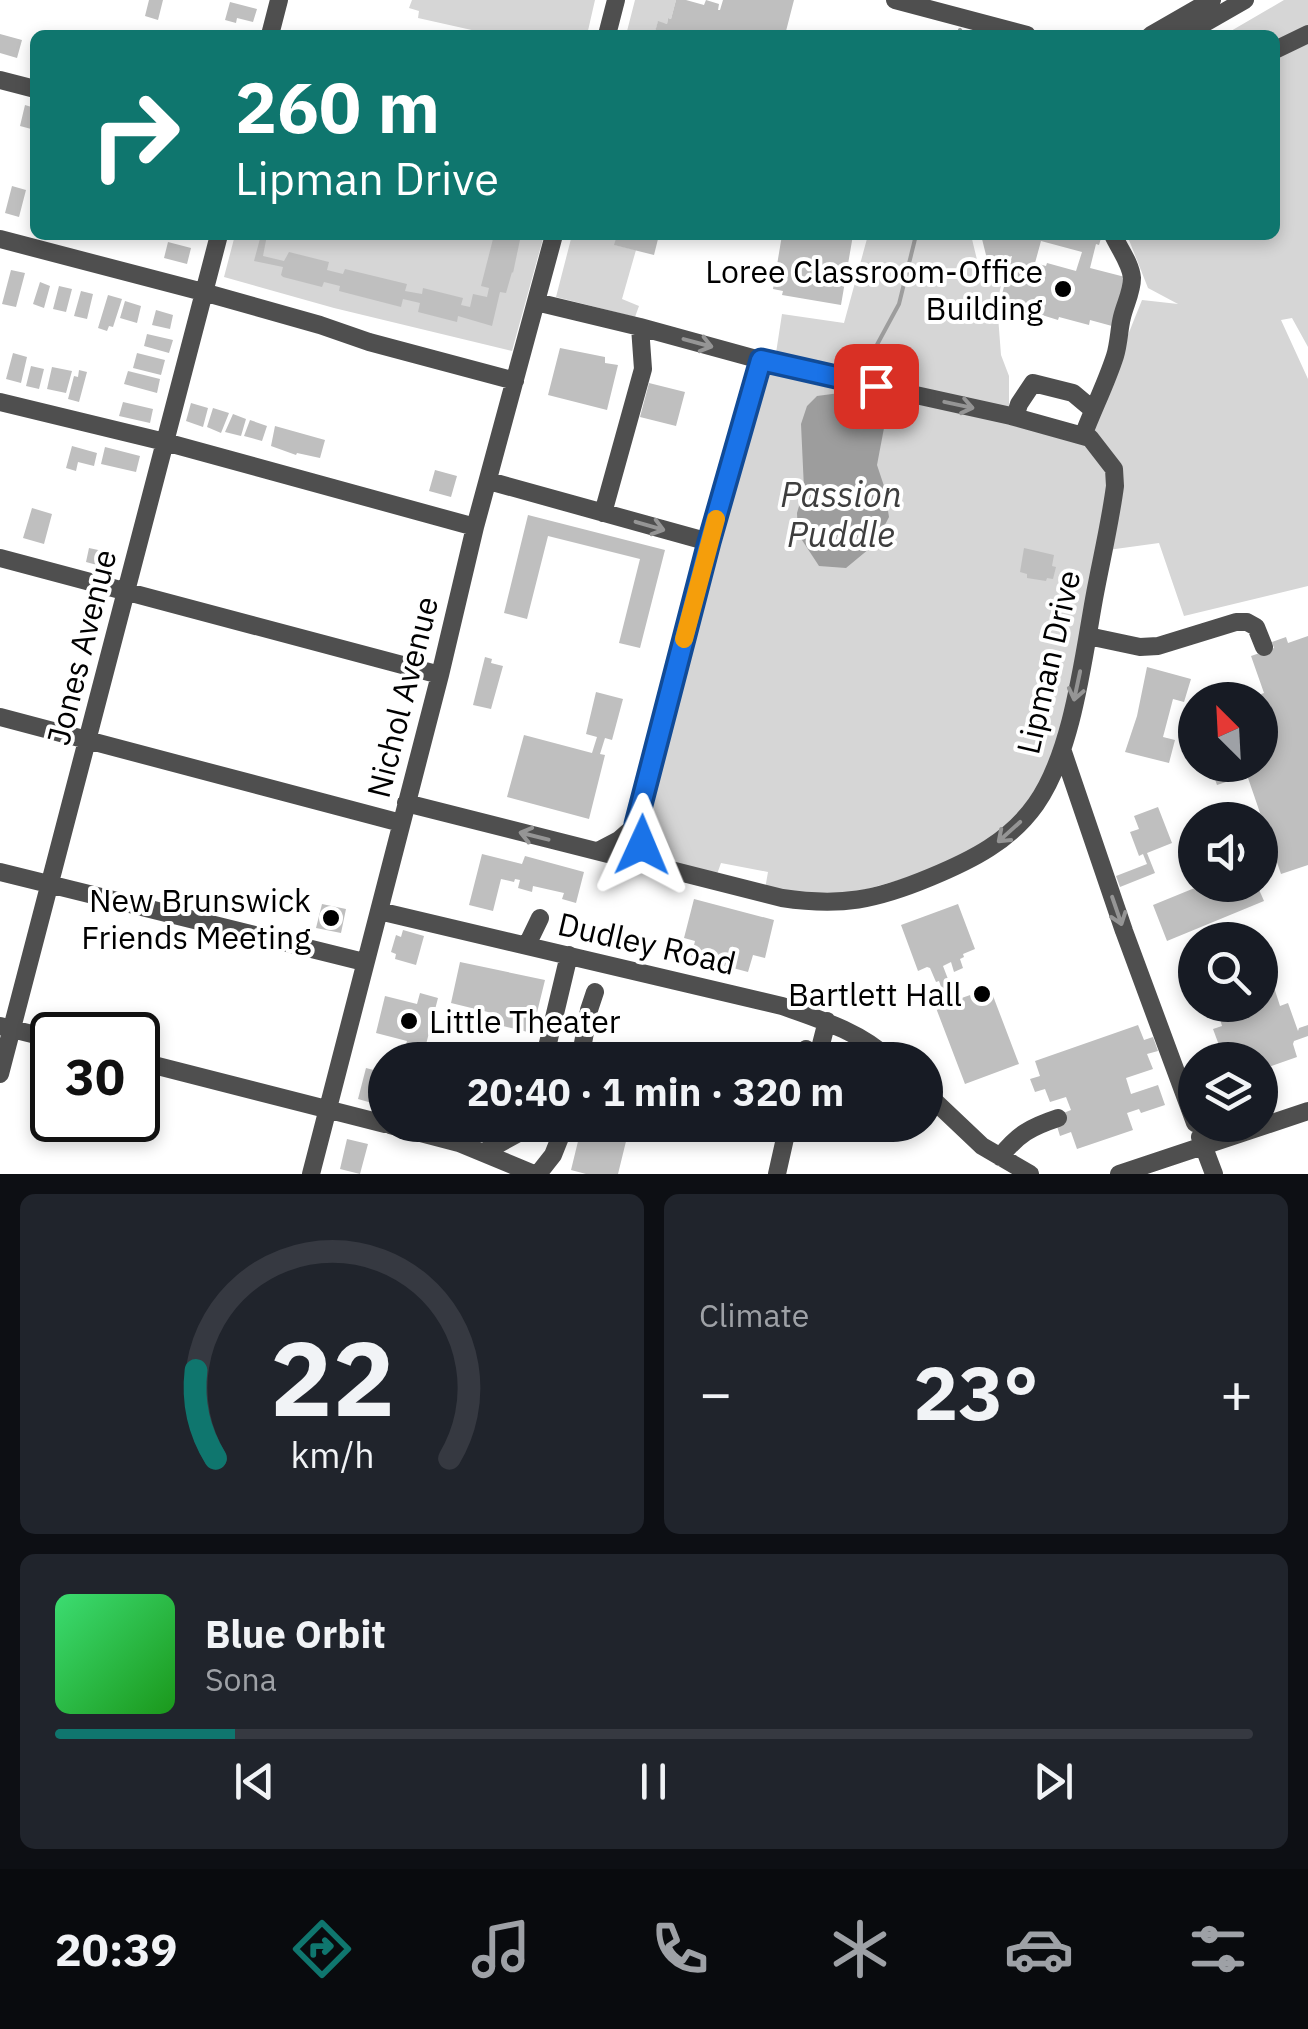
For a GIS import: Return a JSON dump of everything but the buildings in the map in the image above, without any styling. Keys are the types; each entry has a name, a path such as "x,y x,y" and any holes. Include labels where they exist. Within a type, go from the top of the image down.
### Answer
{"street":[{"path":"271,30 278,0"},
{"path":"607,30 616,0"},
{"path":"895,0 1008,30"},
{"path":"1160,30 1212,0"},
{"path":"1193,30 1245,0"},
{"path":"1280,48 1308,34"},
{"path":"0,80 30,88"},
{"path":"0,240 203,292 515,381"},
{"name":"Jones Avenue","path":"0,1074 6,1028 50,886 218,240"},
{"name":"Nichol Avenue","path":"310,1174 553,240"},
{"path":"536,302 1083,436 1116,352 1132,277 1115,240"},
{"path":"602,513 643,370 640,327"},
{"path":"654,864 642,845 636,824 761,360"},
{"path":"1015,417 1034,383 1073,393 1092,410"},
{"path":"0,402 165,442 475,527"},
{"name":"Lipman Drive","path":"406,803 782,898 816,903 873,898 982,854 1002,840 1037,803 1063,752 1115,486 1114,469 1108,459 1090,438 1083,436"},
{"path":"489,481 709,542"},
{"path":"0,558 440,676"},
{"path":"1088,636 1140,647 1158,646 1246,622 1256,626 1264,648"},
{"path":"0,717 401,823"},
{"path":"1063,752 1178,1077"},
{"path":"1037,803 1061,798 1081,807"},
{"path":"598,851 636,824"},
{"path":"0,872 364,962"},
{"name":"Dudley Road","path":"379,911 569,956 682,972 826,1021 864,1042"},
{"path":"528,946 540,918"},
{"path":"548,1042 569,956"},
{"path":"583,1042 594,992"},
{"path":"816,1042 826,1021"},
{"path":"160,1067 368,1119"},
{"path":"943,1109 982,1146 1030,1174"},
{"path":"1119,1174 1308,1111"},
{"path":"1000,1157 1022,1133 1058,1118"},
{"path":"455,1142 536,1174 553,1155 558,1142"},
{"path":"484,1152 502,1142"},
{"path":"777,1174 784,1142"},
{"path":"790,1174 797,1142"},
{"path":"1201,1142 1214,1174"}],"shaded area":[{"path":"412,0 595,0 588,30 472,30 418,18 419,11 409,8"},
{"path":"635,0 676,0 667,24 658,22 656,30 627,30"},
{"path":"1284,0 1308,0 1308,347 1292,318 1281,320 1308,379 1308,586 1184,616 1159,543 1108,550 1053,783 994,853 839,897 765,889 768,872 721,863 716,877 654,864 636,825 764,359 776,353 782,314 844,323 867,240 972,240 980,272 1006,264 997,303 1001,355 1009,376 1009,410 1087,437 1142,300 1178,304 1148,288 1129,240 1280,240 1280,30 1233,30"},
{"path":"234,240 543,240 512,351 224,277"},
{"path":"571,240 616,240 615,245 636,250 622,299 639,306 635,317 556,297"}],"water":[{"name":"Passion Puddle","path":"847,392 876,402 884,428 877,465 889,517 875,544 846,568 819,566 798,534 797,513 804,489 801,424 807,406 817,396"}],"waterway":[{"path":"863,376 899,304 915,240"}],"slow traffic":[{"path":"684,639 716,519"}],"place":[{"name":"Loree Classroom-Office Building","path":"1063,289"},
{"name":"New Brunswick Friends Meeting","path":"331,918"},
{"name":"Bartlett Hall","path":"982,994"},
{"name":"Little Theater","path":"409,1021"}],"route":[{"path":"642,845 636,824 761,360 876,386"}]}
